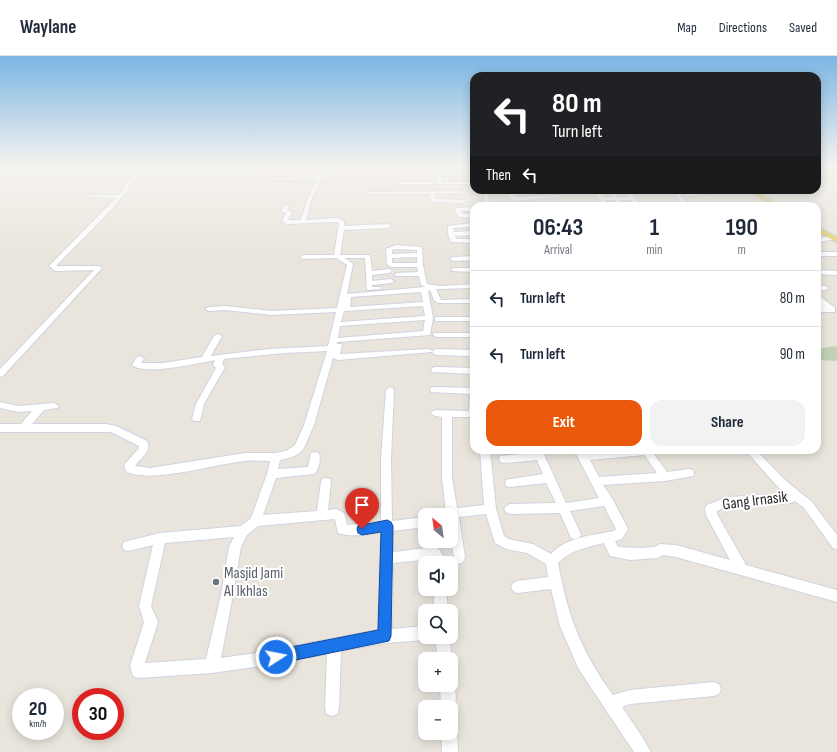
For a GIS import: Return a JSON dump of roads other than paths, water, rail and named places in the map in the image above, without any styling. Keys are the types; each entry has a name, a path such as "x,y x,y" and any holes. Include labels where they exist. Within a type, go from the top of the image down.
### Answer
{"main road":[{"path":"821,231 835,239"}],"street":[{"path":"0,374 99,268 52,268 118,199"},
{"path":"304,222 302,221 309,199"},
{"path":"433,199 433,201 463,200 466,209"},
{"path":"286,206 284,211 289,212 286,221 304,222 338,220 342,223 337,254 338,256"},
{"path":"448,210 470,209"},
{"path":"457,210 461,216 470,216"},
{"path":"470,225 450,226 454,242 470,241"},
{"path":"341,228 388,226"},
{"path":"451,234 470,233"},
{"path":"821,240 835,239"},
{"path":"420,265 391,265 388,250 390,248 419,247 421,274 427,288 437,300 440,302 470,301"},
{"path":"452,247 470,247"},
{"path":"389,256 420,255"},
{"path":"303,257 338,256 347,259 368,256 369,288 371,289 446,288 465,284 470,285"},
{"path":"821,256 837,256"},
{"path":"453,259 470,258"},
{"path":"347,259 350,264 339,340 335,356 432,351 470,353"},
{"path":"454,270 470,270"},
{"path":"369,273 389,271"},
{"path":"821,272 837,272"},
{"path":"397,275 421,274"},
{"path":"444,278 446,288"},
{"path":"369,283 391,282"},
{"path":"343,310 349,295 427,288"},
{"path":"339,340 425,334 428,332 429,318 426,304 427,288"},
{"path":"821,288 826,288"},
{"path":"821,300 832,310 825,310 821,306"},
{"path":"209,309 225,308 272,313 426,304"},
{"path":"340,328 429,318"},
{"path":"438,319 470,319"},
{"path":"0,428 23,430 113,429 144,444 145,446 129,464 130,468 138,471 150,472 245,457 276,457 289,454 299,448 340,328"},
{"path":"437,335 470,335"},
{"path":"206,359 218,336"},
{"path":"140,359 136,365 172,367 206,359 298,348 332,348"},
{"path":"197,419 200,404 220,367 217,365 220,358"},
{"path":"435,370 470,371"},
{"path":"384,636 387,558 386,459 390,390"},
{"path":"434,390 470,391"},
{"path":"0,405 19,409 54,406"},
{"path":"23,430 41,408"},
{"path":"435,413 470,414"},
{"path":"447,414 447,477 451,508"},
{"path":"485,454 490,510 499,539 506,544 529,548 552,561"},
{"path":"504,459 532,454"},
{"path":"538,454 575,534"},
{"path":"581,454 622,529 618,534 608,538 579,544 556,555 552,561 555,582 565,617 582,661 642,752"},
{"path":"650,454 665,476"},
{"path":"754,454 782,484 797,495 818,516 837,544"},
{"path":"272,474 310,471 313,469 315,456"},
{"path":"212,666 227,595 235,547 244,531 255,521 272,474 276,457"},
{"path":"597,481 689,473"},
{"path":"510,483 549,478"},
{"path":"322,515 326,482"},
{"name":"Gang Irnasik","path":"742,570 716,521 711,508 726,502 791,498 797,495"},
{"path":"510,509 562,508 608,501"},
{"path":"458,516 490,510"},
{"path":"255,521 338,514 340,516 341,527 347,531 418,523"},
{"path":"128,546 160,538 244,531"},
{"path":"160,538 145,606 151,622 137,669 141,672 262,660 384,636 418,633"},
{"path":"608,538 614,552 622,554 646,554 658,552 660,549 676,551 837,596"},
{"path":"457,548 459,558"},
{"path":"387,558 418,557"},
{"path":"517,587 555,582"},
{"path":"332,708 334,646"},
{"path":"611,706 619,700 630,697 714,689"},
{"path":"449,740 450,752"}],"place":[{"name":"Masjid Jami Al Ikhlas","path":"216,582"}]}
